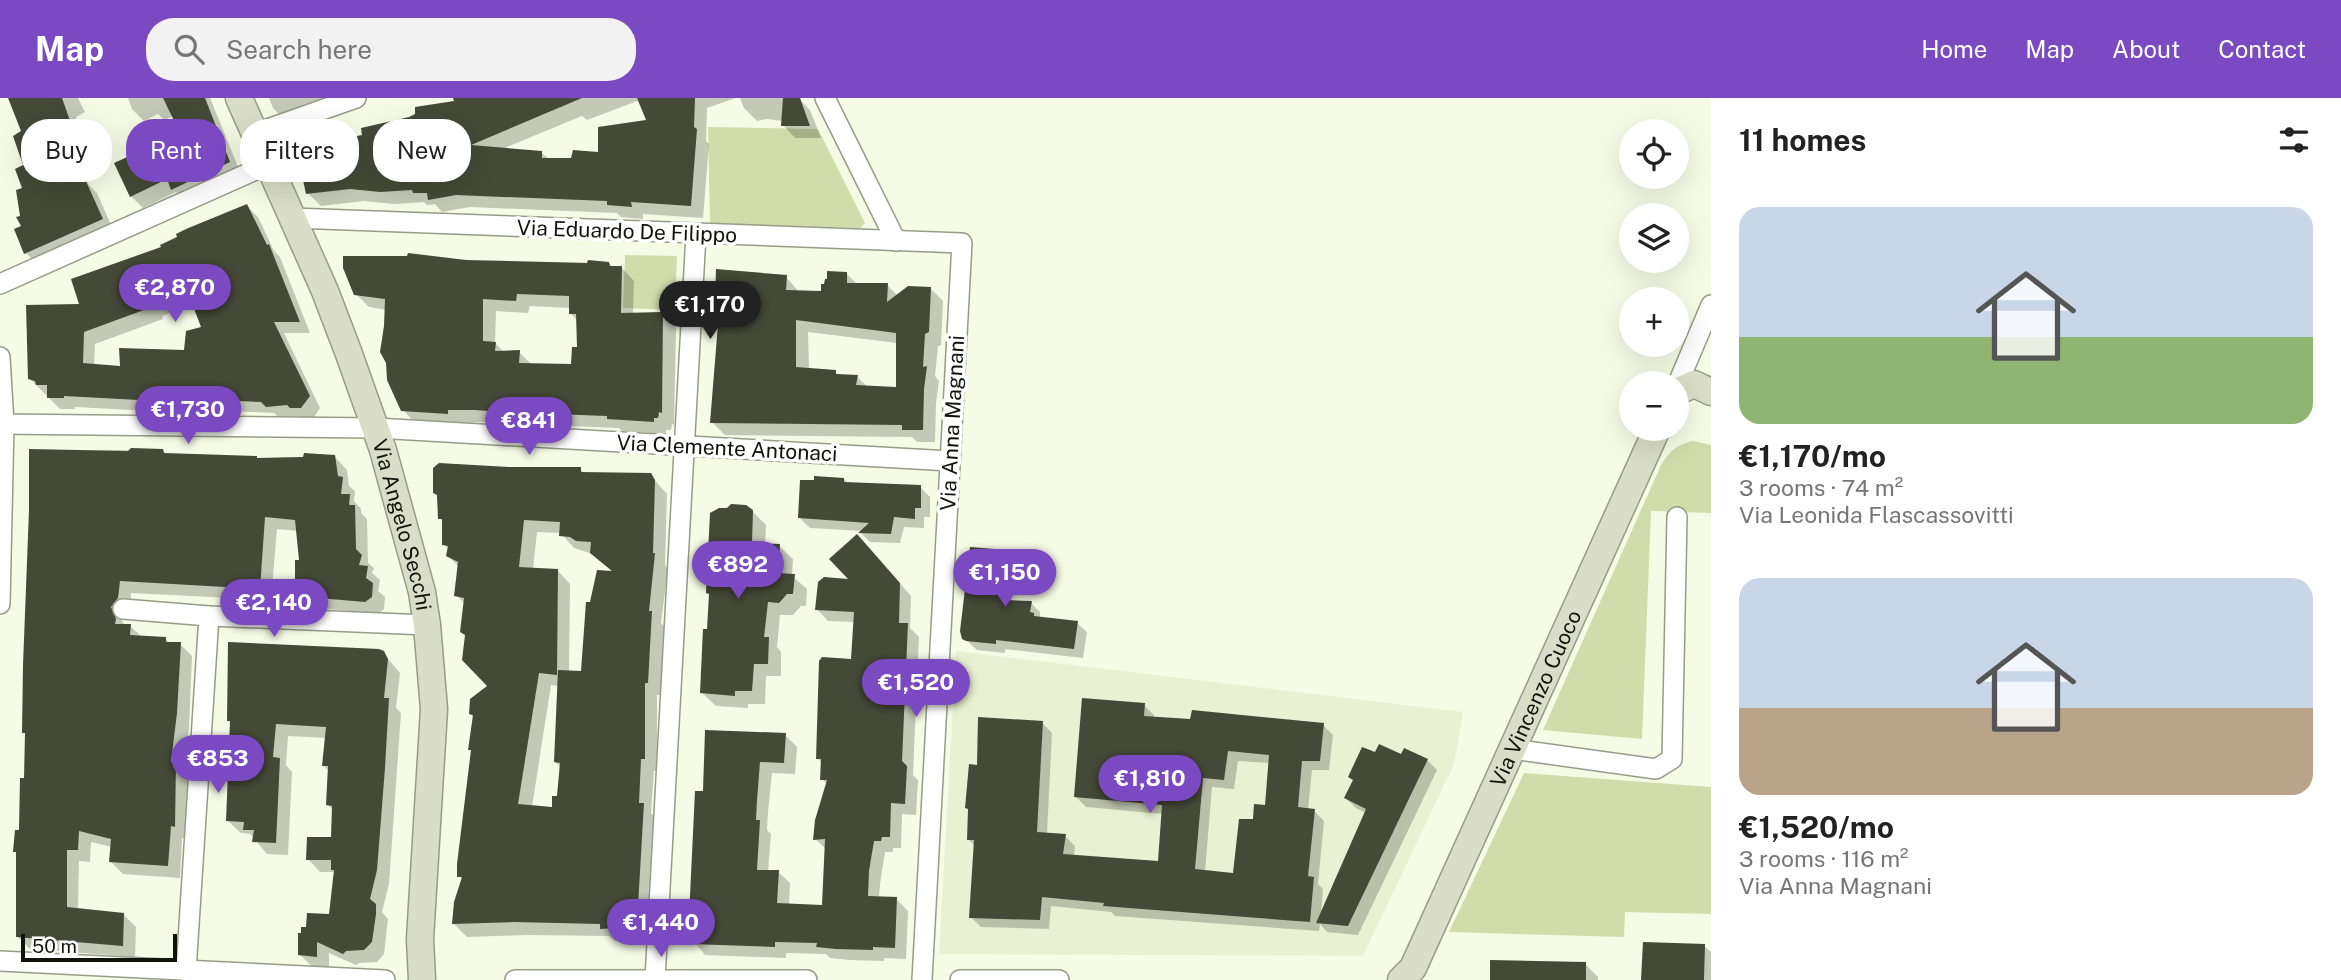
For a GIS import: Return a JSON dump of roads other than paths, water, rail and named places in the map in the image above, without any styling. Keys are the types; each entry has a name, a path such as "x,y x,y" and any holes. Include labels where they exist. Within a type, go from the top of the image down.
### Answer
{"street":[{"name":"Via Angelo Secchi","path":"239,98 249,119"},
{"path":"296,119 356,98"},
{"path":"825,98 896,241"},
{"path":"0,284 240,177"},
{"name":"Via Angelo Secchi","path":"277,182 325,291 376,428 416,569 428,625 434,709 421,939 422,980"},
{"name":"Via Eduardo De Filippo","path":"293,218 962,243"},
{"path":"655,979 696,234"},
{"name":"Via Anna Magnani","path":"922,980 962,243"},
{"path":"1684,371 1711,305"},
{"path":"0,358 0,604"},
{"path":"1689,386 1694,384 1711,392"},
{"name":"Via Clemente Antonaci","path":"2,424 376,428 950,461"},
{"name":"Via Vincenzo Cuoco","path":"1409,976 1652,441"},
{"path":"1512,749 1656,769 1672,759 1677,517"},
{"path":"123,609 209,616 428,625"},
{"path":"187,971 209,616"},
{"path":"0,961 59,972 187,971 234,976 385,980"},
{"path":"515,980 807,980"},
{"path":"960,980 1059,980"}]}
